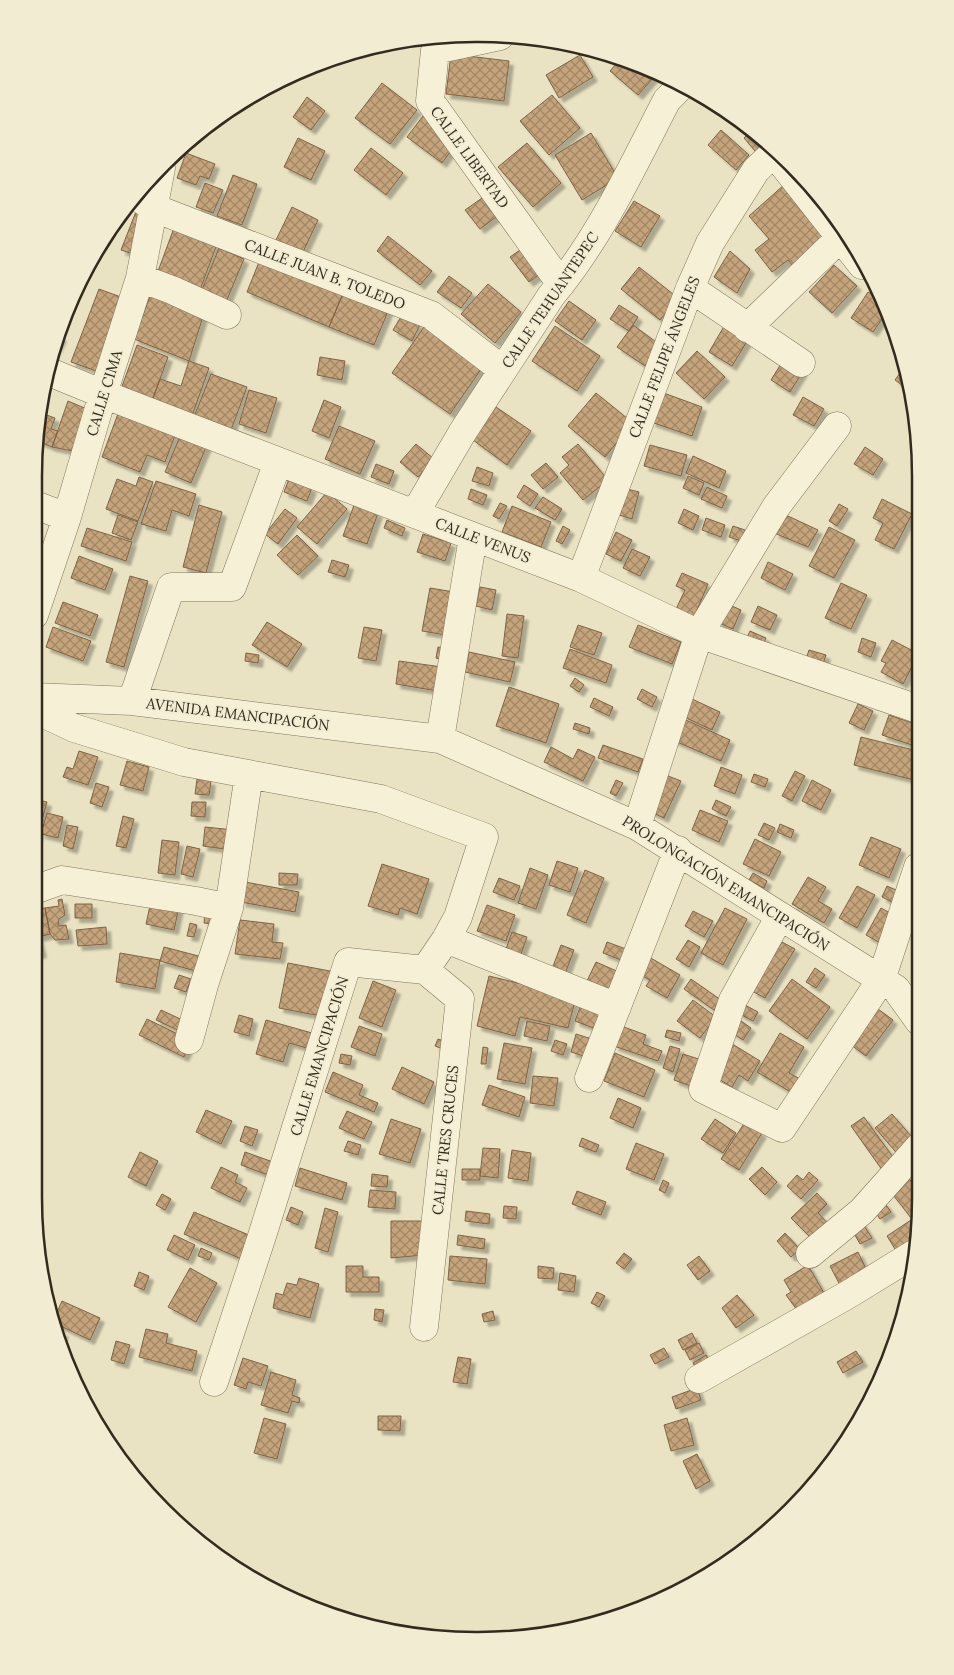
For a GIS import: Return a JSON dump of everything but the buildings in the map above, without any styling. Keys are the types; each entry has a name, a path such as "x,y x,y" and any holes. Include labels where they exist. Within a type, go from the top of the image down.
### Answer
{"street":[{"name":"CALLE LIBERTAD","path":"474,42 435,50 430,102 561,284"},
{"name":"CALLE TEHUANTEPEC","path":"415,514 462,433 551,296 607,216 667,100 676,91"},
{"name":"CALLE FELIPE ÁNGELES","path":"581,578 690,288 710,243 756,170 770,157"},
{"name":"CALLE CIMA","path":"42,591 67,517 103,394 140,278 145,202 151,190"},
{"name":"CALLE JUAN B. TOLEDO","path":"145,202 431,315 503,370"},
{"path":"747,328 840,240"},
{"path":"140,278 227,315"},
{"path":"690,288 801,363"},
{"name":"CALLE VENUS","path":"55,374 581,578 700,634 912,707"},
{"path":"637,826 700,634 776,507 837,426"},
{"path":"132,701 171,587 232,586 278,462"},
{"path":"42,508 67,517"},
{"path":"440,739 473,536"},
{"name":"AVENIDA EMANCIPACIÓN","path":"42,708 132,701 440,739"},
{"path":"42,712 74,728 184,762 381,799 484,837 458,917 426,970"},
{"name":"PROLONGACIÓN EMANCIPACIÓN","path":"440,739 637,826 898,990 912,1011"},
{"path":"189,1040 204,984 229,908 249,774"},
{"path":"589,1078 678,850"},
{"path":"42,887 62,880 229,908"},
{"path":"780,916 733,1000 704,1089 782,1128 898,990 912,904"},
{"path":"446,939 617,1007"},
{"name":"CALLE EMANCIPACIÓN","path":"214,1382 348,962 426,970"},
{"name":"CALLE TRES CRUCES","path":"424,1327 460,999 426,970"},
{"path":"810,1254 862,1211 912,1156"},
{"path":"700,1379 907,1258"}]}
